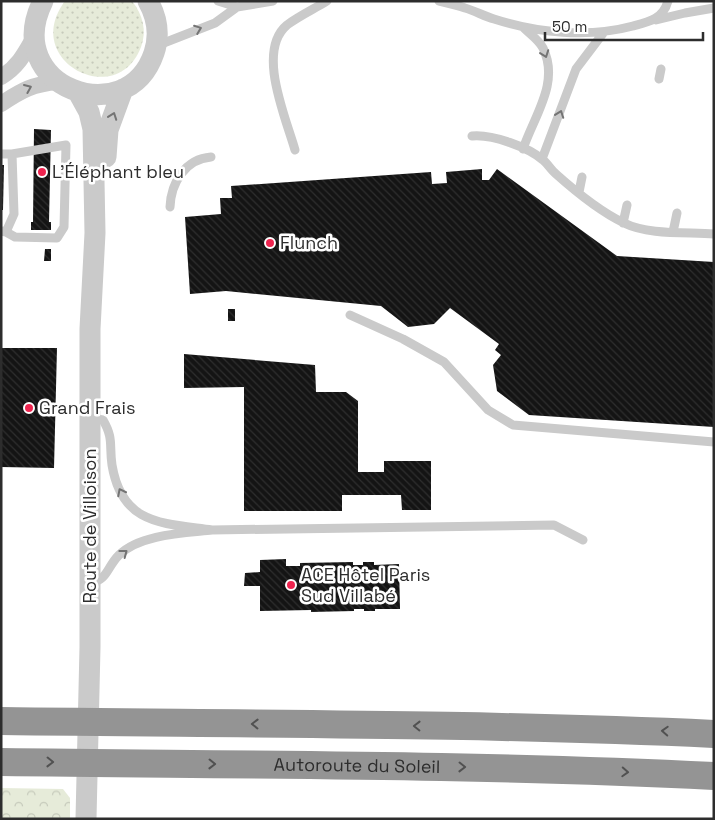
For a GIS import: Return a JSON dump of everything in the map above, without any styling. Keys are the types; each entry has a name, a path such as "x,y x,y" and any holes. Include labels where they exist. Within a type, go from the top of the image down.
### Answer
{"highway":[{"path":"1,721 483,727 632,730 714,734"},
{"name":"Autoroute du Soleil","path":"1,762 473,768 619,771 714,776"}],"street":[{"path":"1,76 23,58 34,36 38,12 43,1"},
{"path":"34,36 36,50 42,64 58,82 78,92 112,93 134,82 151,60 158,32 156,20 148,1"},
{"path":"1,104 21,91 39,84 58,82"},
{"name":"Route de Villoison","path":"95,233 104,183 108,130 123,88"},
{"name":"Route de Villoison","path":"78,92 89,112 94,129 95,233 90,329 89,661 86,819"}],"lane":[{"path":"218,1 238,8"},
{"path":"156,46 216,23 238,8 273,1"},
{"path":"295,150 276,86 272,67 273,55 277,42 286,26 327,1"},
{"path":"439,1 464,5 492,19 524,28 557,32 604,32 684,13 714,8"},
{"path":"653,21 663,11 668,1"},
{"path":"523,149 548,86 549,67 542,46 524,28"},
{"path":"542,159 576,70 604,32"},
{"path":"659,79 662,69"},
{"path":"472,136 494,137 542,159 556,174 604,212 634,228 714,234"},
{"path":"1,154 12,154 66,145 64,227 57,238 15,238 4,232 14,214 12,154"},
{"path":"170,207 171,194 176,181 192,164 211,156"},
{"path":"579,192 582,177"},
{"path":"623,223 627,205"},
{"path":"673,232 678,213"},
{"path":"350,315 403,339 444,362 488,410 512,426 714,442"},
{"path":"90,418 103,420 110,433 112,465 120,494 135,512 155,522 212,530"},
{"path":"89,584 100,581 120,554 134,545 159,536 212,530 554,525 583,540"}],"green space":[{"path":"65,1 132,1 141,17 144,35 141,47 129,66 113,75 95,76 77,70 63,59 55,42 54,23"},
{"path":"1,788 63,789 70,798 70,819 1,819"}],"building":[{"name":"L'Éléphant bleu","path":"34,129 51,130 49,222 51,222 51,230 31,230 31,222 33,222"},
{"path":"1,165 4,165 3,210 1,210"},
{"path":"482,169 482,180 489,180 497,169 617,256 714,262 714,427 529,415 497,391 493,365 501,355 495,350 499,344 450,308 434,324 408,327 381,306 226,291 190,294 185,217 221,214 220,198 232,198 231,186 431,172 432,184 447,183 446,172"},
{"path":"45,249 51,249 51,261 44,261"},
{"path":"228,309 235,309 235,321 228,321"},
{"name":"Grand Frais","path":"1,348 57,348 54,468 1,467"},
{"path":"184,354 315,365 316,392 346,392 358,401 358,472 384,472 384,461 431,461 431,510 402,510 401,495 342,495 342,511 244,511 244,387 184,388"},
{"path":"286,559 286,566 300,566 300,563 353,562 353,565 363,565 363,562 374,562 374,565 399,564 400,609 364,611 364,609 354,609 354,611 311,612 311,610 260,611 260,586 244,586 245,573 260,572 260,560"}],"place":[{"name":"L'Éléphant bleu","path":"42,172"},
{"name":"Flunch","path":"270,243"},
{"name":"Grand Frais","path":"29,408"},
{"name":"ACE Hôtel Paris Sud Villabé","path":"291,585"}]}
